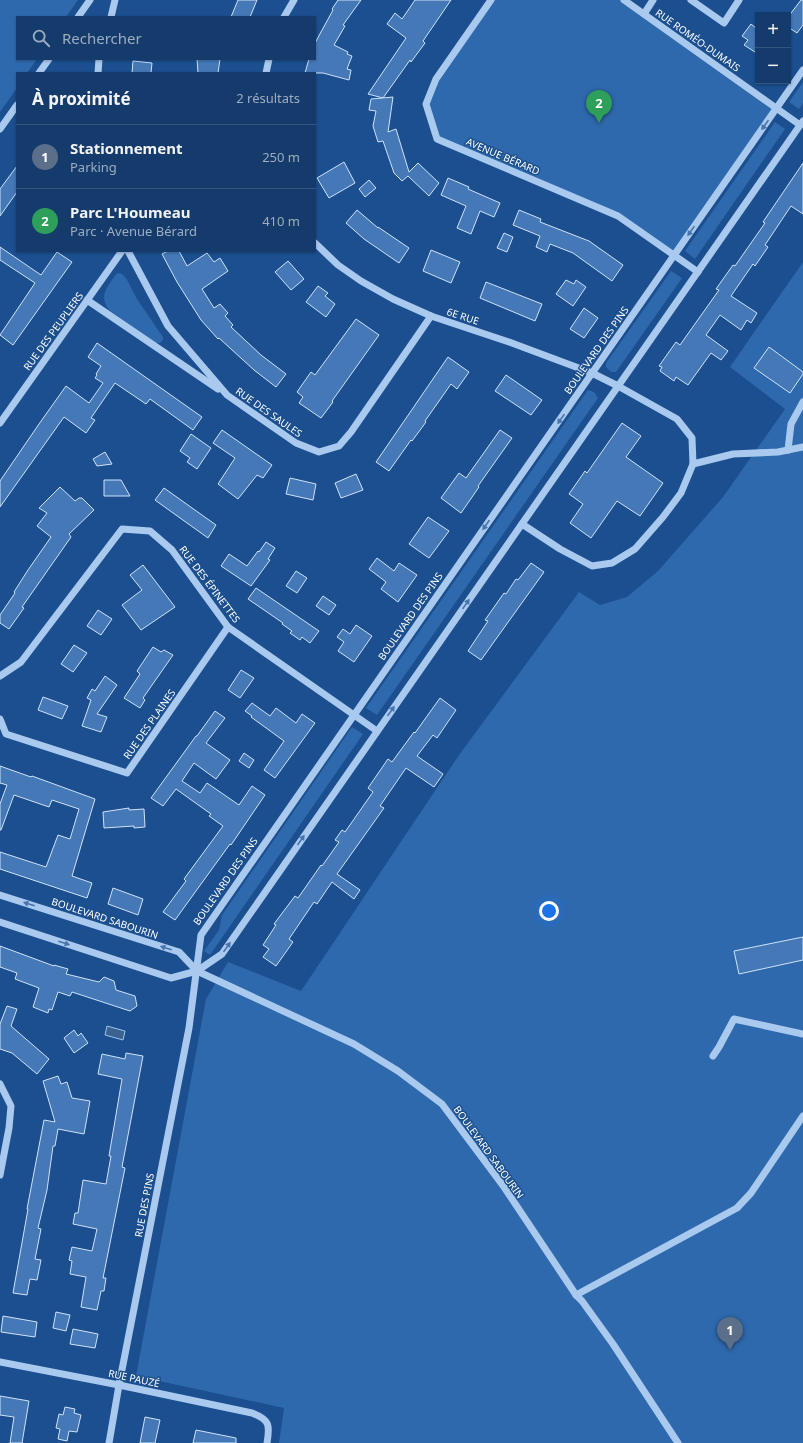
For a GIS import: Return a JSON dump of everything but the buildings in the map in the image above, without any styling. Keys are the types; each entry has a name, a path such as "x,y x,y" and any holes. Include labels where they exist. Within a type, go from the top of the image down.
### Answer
{"street":[{"path":"79,16 90,0"},
{"path":"111,16 115,0"},
{"path":"285,16 294,0"},
{"name":"AVENUE BÉRARD","path":"491,0 433,85 426,104 437,139 618,216 698,272"},
{"name":"RUE ROMÉO-DUMAIS","path":"624,0 777,108 802,123"},
{"path":"644,14 653,0"},
{"path":"691,0 724,23 739,0"},
{"path":"40,72 48,60"},
{"path":"98,72 99,60"},
{"path":"266,72 269,60"},
{"name":"BOULEVARD DES PINS","path":"197,971 201,934 803,70"},
{"path":"0,129 16,106"},
{"path":"0,922 171,978 197,971 222,954 802,123"},
{"name":"6E RUE","path":"316,244 338,264 361,281 394,299 431,316 509,342 592,373 677,419 692,438 693,464"},
{"name":"RUE DES PEUPLIERS","path":"0,423 121,252"},
{"name":"RUE DES SAULES","path":"129,252 168,326 227,394 296,443 319,452 339,446 431,316"},
{"path":"88,300 227,394"},
{"path":"788,450 791,424 803,402"},
{"path":"522,524 560,549 592,566 612,563 635,549 663,518 681,493 693,464 733,454 778,452 803,447"},
{"name":"RUE DES ÉPINETTES","path":"0,676 20,662 122,529 150,531 172,550 228,628 377,731"},
{"name":"RUE DES PLAINES","path":"0,719 6,734 127,774 228,628"},
{"name":"BOULEVARD SABOURIN","path":"0,895 179,952 197,971 354,1044 398,1071 442,1104 504,1187 576,1295 613,1344 678,1443"},
{"name":"RUE DES PINS","path":"109,1443 189,1028 197,971"},
{"path":"713,1056 734,1019 803,1034"},
{"path":"0,1084 11,1106 9,1128 0,1175"},
{"path":"576,1295 737,1208 750,1193 803,1116"},
{"name":"RUE PAUZÉ","path":"0,1362 252,1413 264,1418 269,1428 267,1443"}],"shaded area":[{"path":"0,0 78,0 67,16 16,16 16,60 36,60 28,72 16,72 16,89 0,112"},
{"path":"491,0 624,0 777,108 674,256 618,216 437,139 426,104 436,79"},
{"path":"803,82 803,103 799,109 789,102"},
{"path":"775,122 785,129 695,259 685,251"},
{"path":"803,262 803,1443 279,1443 284,1408 136,1376 206,999 228,962 301,991 459,755 579,592 600,605 627,597 658,571 723,497 785,409 730,367"},
{"path":"671,271 682,278 616,372 611,372 606,367 606,363"},
{"path":"120,273 126,278 137,299 163,337 163,340 160,343 155,343 109,310 106,305 104,300 105,291 116,274"},
{"path":"588,390 594,392 598,398 377,715 366,708"},
{"path":"352,727 363,734 210,955 204,951 219,930 222,915"},
{"path":"107,1026 125,1031 123,1040 105,1035"}],"place":[{"name":"Parc L'Houmeau","path":"599,123"},
{"name":"Stationnement","path":"730,1350"}]}
